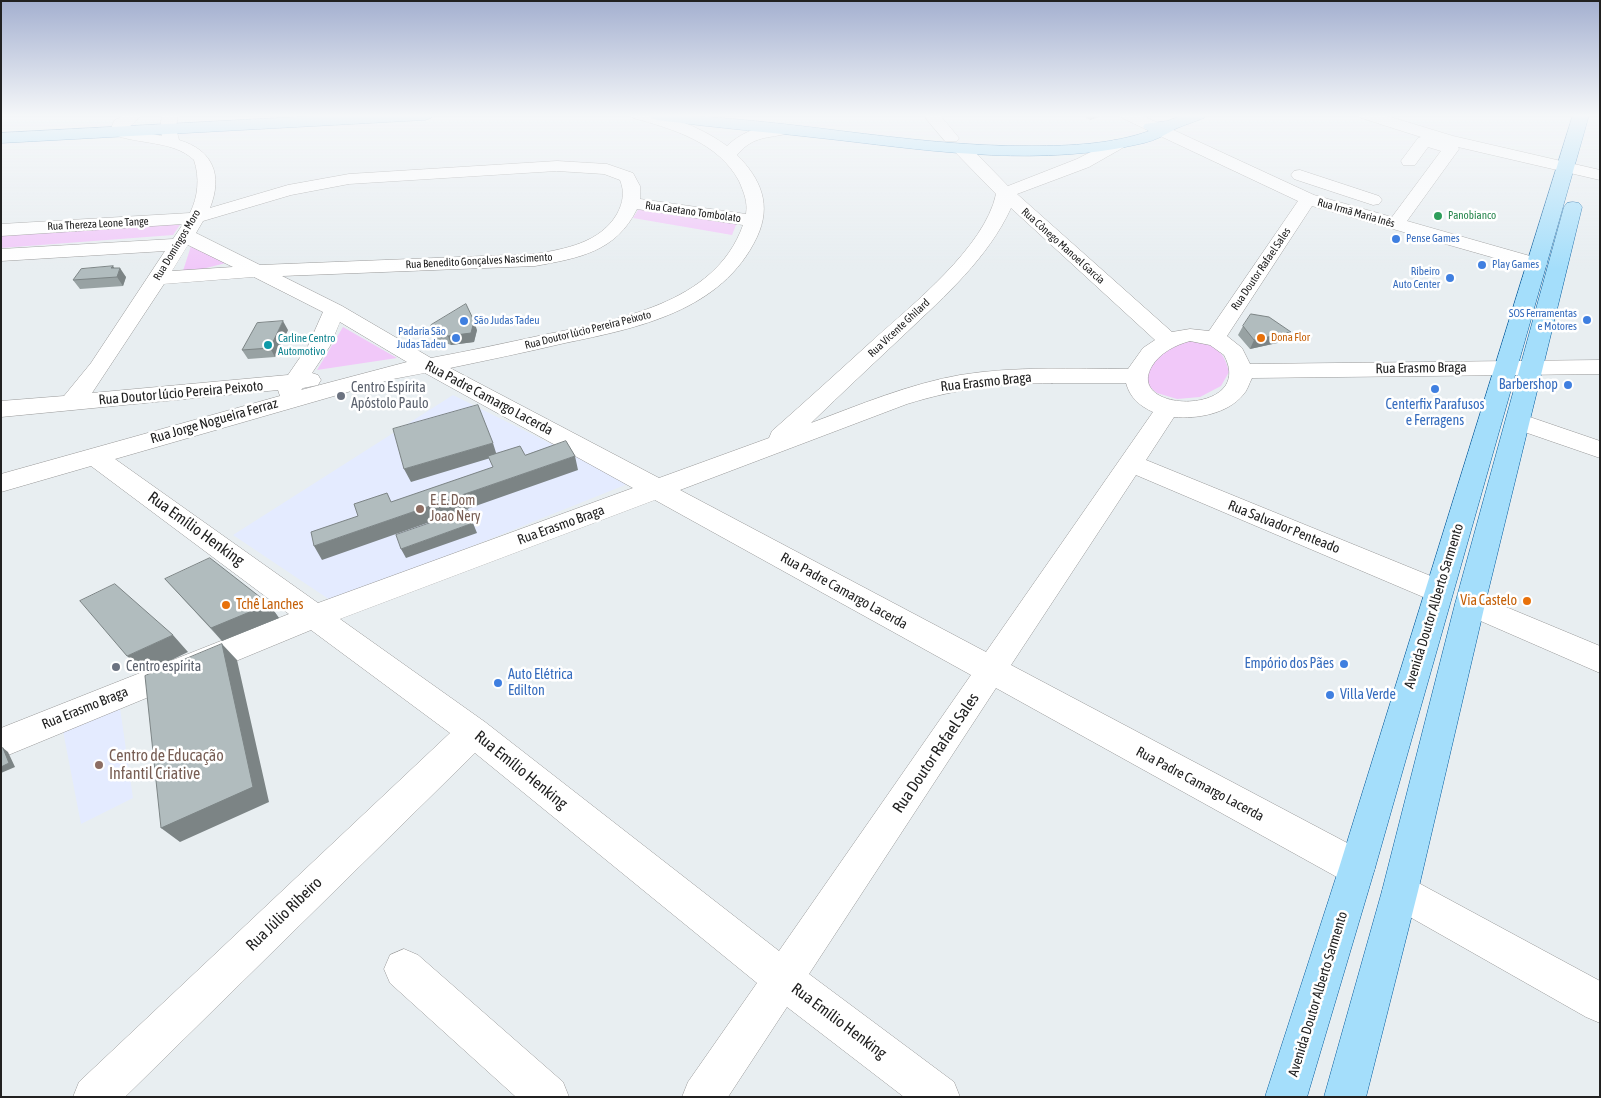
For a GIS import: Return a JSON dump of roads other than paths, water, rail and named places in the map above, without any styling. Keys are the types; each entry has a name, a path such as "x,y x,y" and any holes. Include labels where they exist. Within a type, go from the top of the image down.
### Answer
{"main road":[{"name":"Avenida Doutor Alberto Sarmento","path":"1344,1097 1400,891 1470,604 1518,421 1519,367 1537,264 1583,171"},
{"name":"Avenida Doutor Alberto Sarmento","path":"1286,1097 1357,868 1438,591 1519,367 1583,171"}],"street":[{"name":"Rua Domingos Moro","path":"70,403 91,380 186,232 205,196 206,178 204,166"},
{"path":"186,232 288,190 349,179 553,166"},
{"path":"565,166 592,167 619,173 627,177 632,184 633,192 628,211"},
{"path":"737,166 749,182 755,196 756,211 743,233"},
{"name":"Rua Cônego Manoel Garcia","path":"979,166 1005,193 1168,340"},
{"path":"1005,193 1075,166"},
{"name":"Rua Irmã Maria Inês","path":"1240,166 1308,199 1401,218 1537,264"},
{"path":"1300,175 1401,218 1439,166"},
{"path":"1562,166 1583,171"},
{"name":"Rua Vicente Ghilard","path":"771,447 914,314 972,256 994,225 1002,208 1005,193"},
{"name":"Rua Doutor Rafael Sales","path":"1215,338 1308,199"},
{"name":"Rua Caetano Tombolato","path":"628,211 743,233"},
{"name":"Rua Caetano Tombolato","path":"628,211 681,228"},
{"name":"Rua Benedito Gonçalves Nascimento","path":"158,278 258,271 535,260 576,252 609,236 628,211"},
{"name":"Rua Thereza Leone Tange","path":"1,230 186,232"},
{"name":"Rua Thereza Leone Tange","path":"1,255 186,232"},
{"name":"Rua Padre Camargo Lacerda","path":"186,232 335,310 429,366 658,489 990,672 1357,868"},
{"name":"Rua Doutor lúcio Pereira Peixoto","path":"429,366 612,326 646,317 669,308 696,293 732,263 743,233"},
{"path":"298,292 321,268"},
{"path":"288,392 319,346 335,310"},
{"path":"1190,335 1215,338 1230,348 1242,371 1241,381 1228,398 1219,403 1192,410 1168,408 1150,401 1140,392 1136,376 1145,359 1153,350 1168,340 1190,335"},
{"name":"Rua Jorge Nogueira Ferraz","path":"1,483 241,414 288,392 429,366"},
{"name":"Rua Erasmo Braga","path":"1242,371 1600,367"},
{"name":"Rua Erasmo Braga","path":"1,743 315,616 898,399 933,388 967,381 1029,376 1136,376"},
{"path":"241,414 250,386"},
{"name":"Rua Doutor lúcio Pereira Peixoto","path":"1,409 250,386 288,392"},
{"name":"Rua Doutor Rafael Sales","path":"703,1097 1168,408"},
{"path":"1518,421 1600,450"},
{"name":"Rua Emílio Henking","path":"94,456 474,732 783,979 939,1097"},
{"name":"Rua Salvador Penteado","path":"1130,463 1438,591"},
{"path":"1470,604 1600,660"},
{"name":"Rua Júlio Ribeiro","path":"94,1097 474,732"},
{"path":"1400,891 1600,1003"},
{"path":"404,969 548,1097"}],"place":[{"name":"Panobianco","path":"1438,216"},
{"name":"Pense Games","path":"1396,239"},
{"name":"Play Games","path":"1482,265"},
{"name":"Ribeiro Auto Center","path":"1450,278"},
{"name":"SOS Ferramentas e Motores","path":"1587,320"},
{"name":"São Judas Tadeu","path":"464,321"},
{"name":"Padaria São Judas Tadeu","path":"456,338"},
{"name":"Dona Flor","path":"1261,338"},
{"name":"Carline Centro Automotivo","path":"268,345"},
{"name":"Barbershop","path":"1568,385"},
{"name":"Centerfix Parafusos e Ferragens","path":"1435,389"},
{"name":"Centro Espírita Apóstolo Paulo","path":"341,396"},
{"name":"E. E. Dom Joao Nery","path":"420,509"},
{"name":"Via Castelo","path":"1527,601"},
{"name":"Tchê Lanches","path":"226,605"},
{"name":"Empório dos Pães","path":"1344,664"},
{"name":"Centro espírita","path":"116,667"},
{"name":"Auto Elétrica Edilton","path":"498,683"},
{"name":"Villa Verde","path":"1330,695"},
{"name":"Centro de Educação Infantil Criative","path":"99,765"}]}
